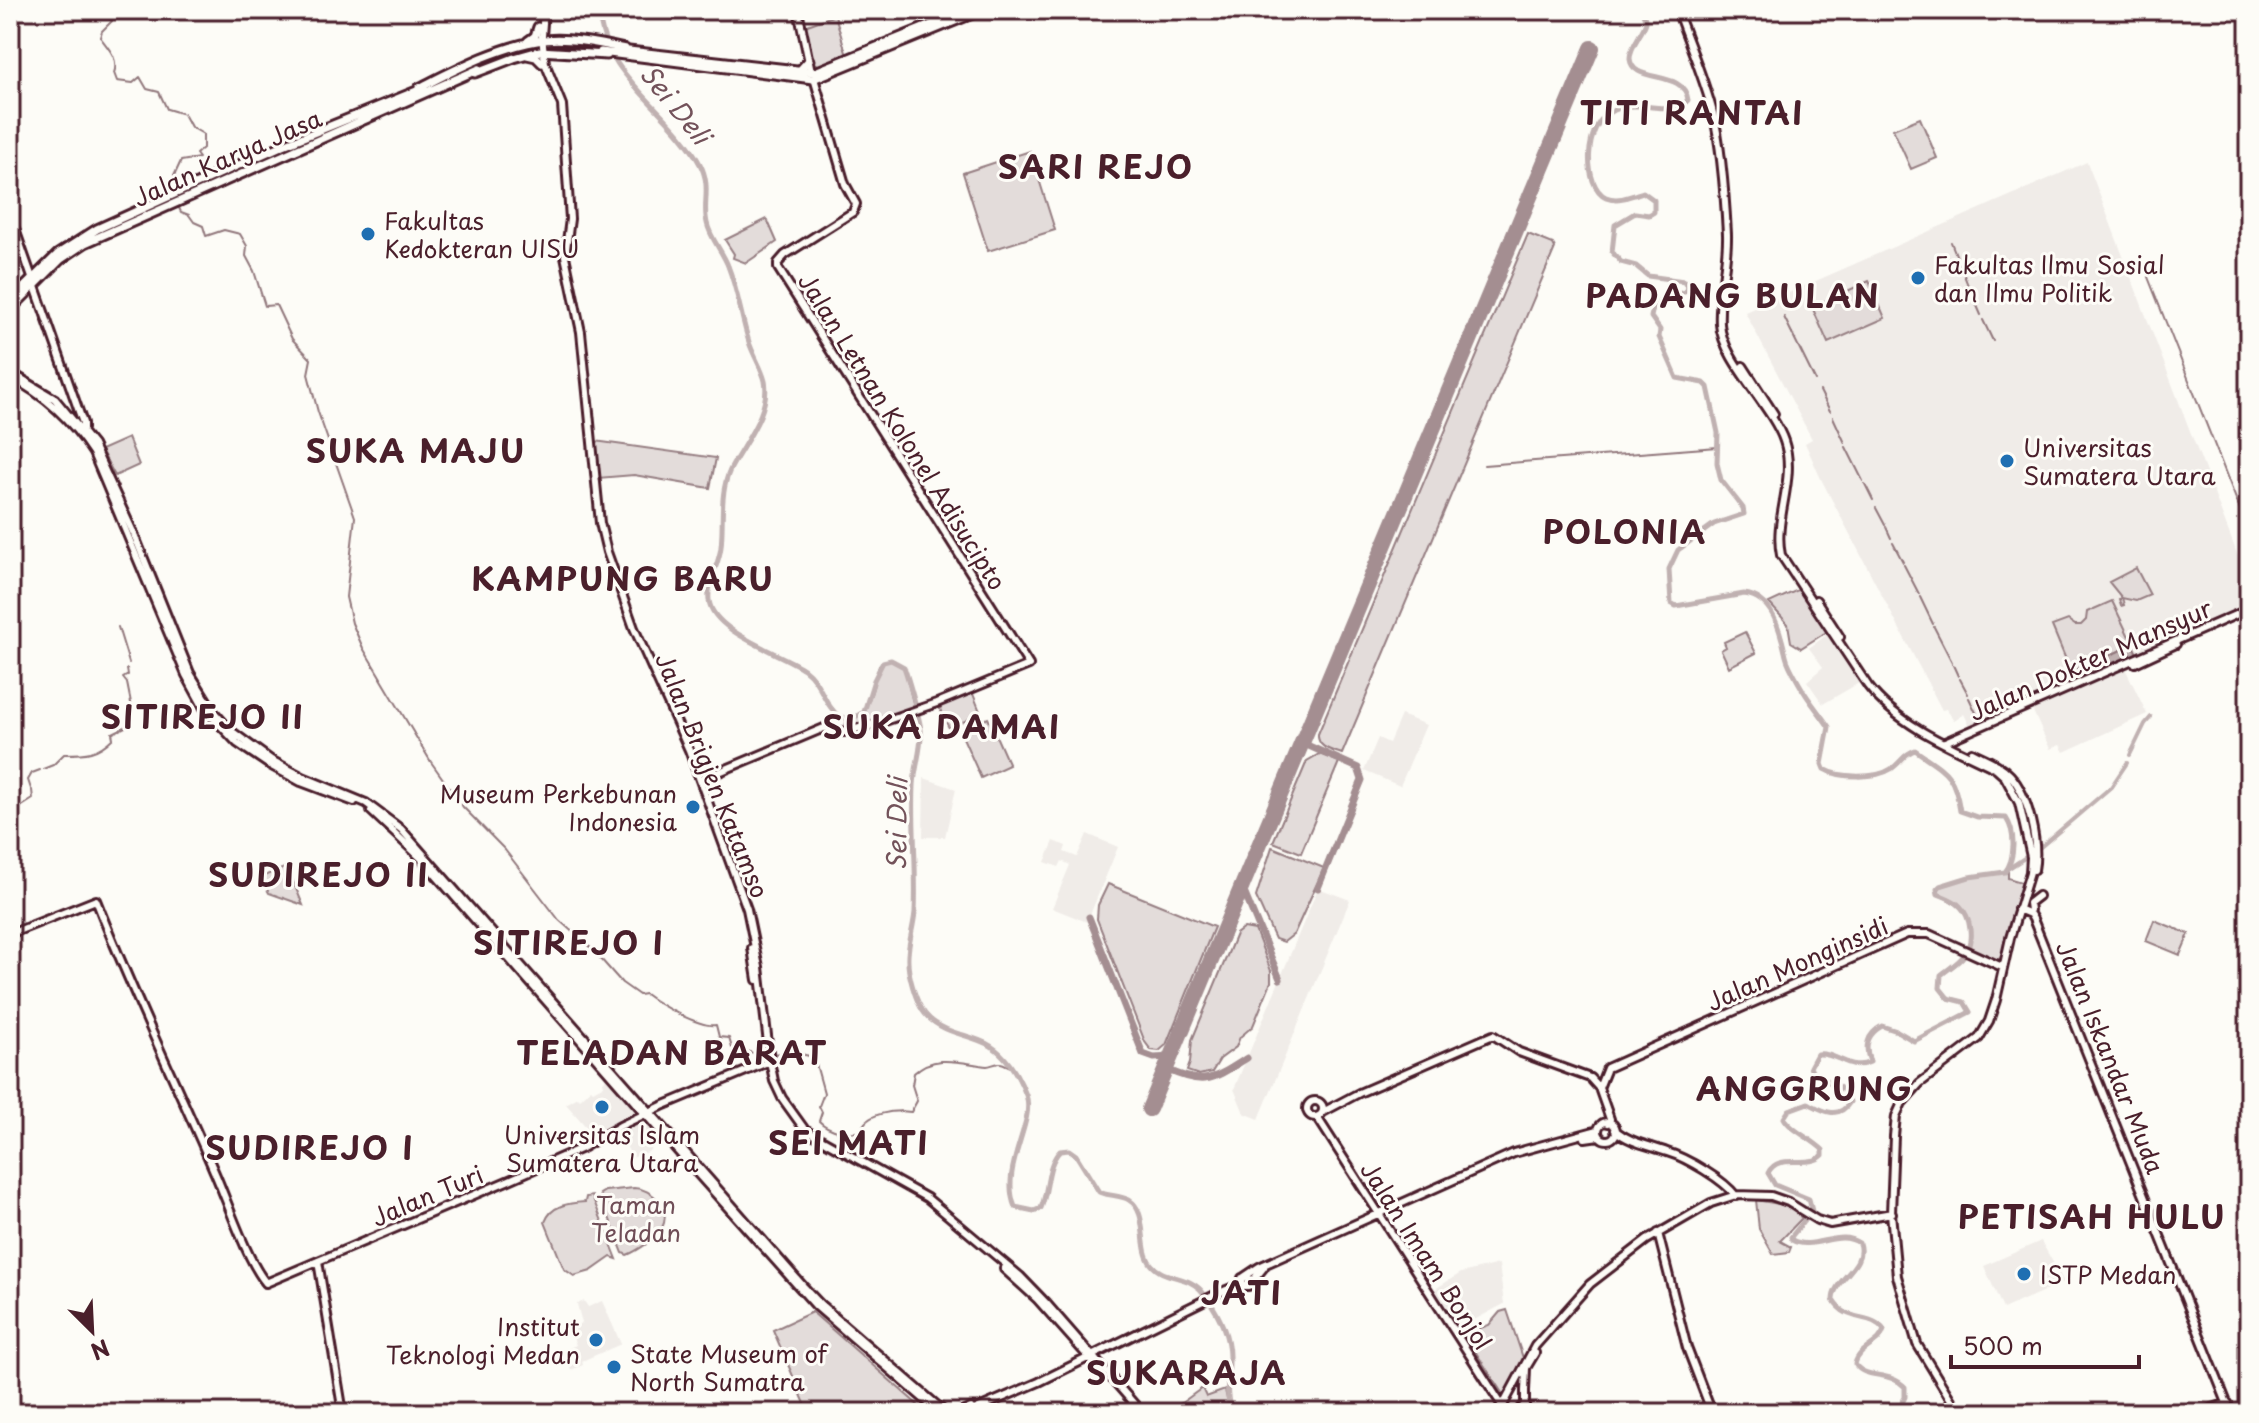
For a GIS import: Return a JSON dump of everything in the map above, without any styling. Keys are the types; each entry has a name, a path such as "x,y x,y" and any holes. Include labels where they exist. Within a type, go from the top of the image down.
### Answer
{"highway":[{"path":"810,74 825,72 968,10"},
{"path":"619,52 635,51 810,74 825,72 982,10"},
{"path":"404,98 533,38 540,29 559,41 604,50 645,57 690,59"},
{"path":"519,45 559,41"},
{"path":"404,98 541,51 604,50"},
{"path":"514,58 532,55 544,63 550,55 569,52"},
{"name":"Jalan Karya Jasa","path":"10,301 71,251 147,211 478,67"},
{"name":"Jalan Karya Jasa","path":"10,310 34,282"}],"main road":[{"name":"Jalan Brigjen Katamso","path":"542,10 541,51 558,104 565,164 570,219 565,252 587,391 599,537 639,641 700,780 751,923 775,1091 795,1124 805,1134 926,1200 964,1230 1092,1354 1139,1413"},
{"path":"798,10 810,74"},
{"path":"1679,10 1716,131 1727,235 1720,327 1726,345 1753,385 1785,445 1788,475 1781,555 1878,698 1908,723 1999,766 2009,774 2023,801 2036,860 2002,967 1997,999"},
{"name":"Jalan Letnan Kolonel Adisucipto","path":"700,780 824,728 844,732 907,713 1029,665 778,268 785,255 853,212 856,201 845,184 810,74"},
{"path":"10,215 78,409 82,433"},
{"path":"10,374 46,400 82,433"},
{"path":"10,374 43,391 69,414 82,433 111,494 191,686 237,743 273,768 365,807 397,833 795,1285 940,1413"},
{"path":"69,414 78,409"},
{"name":"Jalan Brigjen Katamso","path":"616,581 634,638 689,759 726,853"},
{"name":"Jalan Dokter Mansyur","path":"1948,741 2249,611"},
{"path":"1948,741 1961,737 1964,748"},
{"path":"1948,741 2005,777 2028,825"},
{"path":"2021,908 2030,910 2029,903 2038,896"},
{"name":"Jalan Turi","path":"10,934 96,900 128,980 264,1282 509,1181 768,1057"},
{"path":"1959,1413 1914,1337 1897,1276 1891,1214 1894,1136 1899,1109 1916,1087 1979,1038 1989,1021 2021,908"},
{"name":"Jalan Iskandar Muda","path":"2021,908 2033,919 2057,973"},
{"name":"Jalan Iskandar Muda","path":"2030,910 2229,1407"},
{"name":"Jalan Monginsidi","path":"1587,1076 1907,934 1929,934 2002,967"},
{"name":"Jalan Imam Bonjol","path":"1502,1407 1341,1150 1321,1112 1495,1035 1519,1052 1587,1076"},
{"path":"1599,1088 1607,1068"},
{"path":"1587,1076 1599,1088 1610,1119 1608,1123"},
{"path":"967,1413 1243,1281 1259,1267 1523,1152 1598,1133 1603,1123 1608,1123"},
{"path":"1608,1123 1624,1137 1679,1156 1711,1176 1735,1197"},
{"path":"1611,1139 1615,1130"},
{"path":"1598,1133 1606,1140 1648,1146"},
{"path":"1717,1200 1721,1184"},
{"path":"1709,1205 1735,1197"},
{"path":"1502,1407 1522,1366 1590,1284 1658,1233 1717,1200 1777,1197 1812,1220 1835,1224 1891,1214"},
{"path":"1243,1281 1248,1286 1264,1267 1382,1213"},
{"path":"1658,1233 1687,1348 1712,1413"},
{"path":"318,1261 343,1413"},
{"path":"1525,1413 1526,1368 1541,1340"},
{"path":"959,1413 1092,1354"},
{"path":"1522,1366 1525,1391"},
{"path":"899,1376 946,1413"},
{"path":"1512,1386 1521,1386 1525,1391"},
{"path":"1517,1413 1525,1404"},
{"path":"2198,1413 2229,1407"}],"shaded area":[{"name":"Universitas Sumatera Utara","path":"2087,162 2249,591 2239,595 2242,604 2236,606 2239,613 1979,726 1970,726 1964,714 1954,720 1946,709 1942,710 1821,479 1805,443 1812,439 1745,312"},
{"path":"1829,633 1864,680 1823,704 1807,681 1823,667 1809,648"},
{"path":"2133,645 2138,656 2076,684 2071,672"},
{"path":"2125,668 2147,714 2064,752 2060,745 2050,749 2032,709"},
{"path":"1401,715 1426,725 1400,786 1364,771 1378,738 1389,743"},
{"path":"924,778 956,789 945,837 923,837"},
{"path":"1087,834 1118,847 1087,922 1052,908 1070,865 1062,861 1059,867 1045,862 1054,841 1066,846 1064,852 1077,857"},
{"path":"1318,888 1350,900 1259,1119 1244,1113 1234,1089"},
{"name":"Universitas Islam Sumatera Utara","path":"608,1077 638,1111 596,1138 566,1104 604,1085 603,1081"},
{"path":"644,1119 661,1138 648,1152 632,1158 619,1131"},
{"name":"ISTP Medan","path":"2041,1241 2064,1282 2003,1309 1984,1266"},
{"path":"1499,1264 1504,1304 1459,1326 1435,1289 1461,1273"},
{"name":"Institut Teknologi Medan","path":"584,1301 588,1307 602,1301 621,1344 582,1361 583,1365 571,1370 563,1351 576,1345 569,1328 582,1323 577,1304"}],"green space":[{"path":"835,15 847,56 820,66 811,62 802,27"},
{"path":"1920,118 1937,158 1911,169 1893,129"},
{"path":"1030,151 1055,230 988,251 963,173"},
{"path":"767,219 777,242 746,263 733,258 734,254 725,240"},
{"path":"1528,234 1553,244 1555,248 1342,754 1329,750 1322,745 1318,734"},
{"path":"1869,281 1885,318 1828,343 1812,307"},
{"path":"128,438 139,465 115,476 101,450"},
{"path":"595,441 716,458 710,488 634,475 598,478"},
{"path":"2136,568 2150,595 2136,601 2122,598 2109,582"},
{"path":"1800,589 1828,631 1801,648 1791,642 1788,624 1769,603"},
{"path":"2112,601 2133,645 2071,672 2052,626 2068,620 2081,625 2086,620 2087,612"},
{"path":"1745,632 1756,653 1729,667 1721,650 1726,647 1724,642"},
{"path":"891,660 904,667 914,707 844,730 847,719 855,717 866,707 879,666"},
{"path":"968,692 973,694 981,714 949,728 940,709 944,702"},
{"path":"988,718 1009,765 981,778 960,731"},
{"path":"1319,754 1339,762 1301,853 1273,842 1307,761"},
{"path":"1272,847 1324,868 1294,934 1284,942 1275,939 1256,897"},
{"path":"287,867 303,905 269,893 261,877"},
{"path":"2008,871 2008,878 2024,883 2003,958 1994,960 1969,948 1970,928 1965,914 1955,903 1938,894 1940,886"},
{"path":"1108,884 1214,927 1166,1045 1159,1051 1151,1050 1145,1042 1097,919 1098,905"},
{"path":"2154,920 2189,934 2180,955 2146,941"},
{"path":"1244,928 1255,930 1271,971 1271,982 1253,1026 1240,1037 1236,1047 1220,1059 1212,1072 1199,1075 1187,1071 1192,1040 1236,934"},
{"name":"Taman Teladan","path":"634,1188 647,1192 658,1201 664,1221 655,1236 627,1255 623,1253 600,1194"},
{"path":"592,1196 617,1259 611,1257 591,1271 574,1276 564,1269 545,1222 556,1208 585,1202 586,1197"},
{"path":"1756,1200 1785,1205 1802,1218 1780,1241 1791,1247 1789,1252 1773,1254 1759,1229"},
{"path":"1507,1310 1524,1361 1504,1396 1464,1334 1489,1325 1500,1312"},
{"path":"812,1312 918,1405 901,1413 809,1413 773,1330"},
{"path":"1202,1388 1206,1397 1225,1390 1230,1413 1174,1413 1178,1410 1176,1407"}],"waterway":[{"path":"102,10 112,21 100,37 114,59 117,81 133,83 140,77 147,89 159,92 167,109 184,114 191,127 203,134 203,148 196,154 199,158 181,161 174,176 174,185"},
{"name":"Sei Deli","path":"599,10 603,34 612,55 640,92 688,145 704,172 709,229 728,266 749,342 765,381 766,393 760,416 730,470 724,488 721,547 709,593 713,611 734,632 810,674 830,707 840,717 851,719 864,712 883,662 891,660 904,667 921,731 914,785 915,912 908,956 909,972 925,1014 950,1031 991,1046 1003,1056 1023,1088 1028,1106 1011,1177 1015,1207 1034,1211 1041,1208 1052,1163 1060,1151 1069,1150 1076,1155 1099,1192 1125,1198 1135,1205 1151,1264 1163,1273 1192,1283 1204,1294"},
{"path":"1574,10 1599,16 1625,10"},
{"path":"1642,10 1646,22 1631,53 1633,66 1648,75 1677,84 1688,100 1680,107 1630,106 1612,111 1602,118 1591,141 1590,169 1598,191 1606,197 1620,199 1643,192 1654,200 1654,212 1649,215 1635,213 1615,225 1612,252 1621,262 1636,266 1648,276 1684,281 1687,286 1686,291 1659,301 1651,317 1660,330 1659,337 1677,378 1704,383 1708,387 1718,433 1717,463 1721,480 1743,508 1744,514 1714,524 1678,550 1669,569 1671,603 1676,606 1744,594 1763,602 1774,618 1792,670 1806,696 1829,727 1822,764 1824,769 1848,776 1867,776 1891,769 1915,750 1947,774 1955,788 1960,811 1977,817 2006,818 2013,838 2012,853 2005,872 1969,877 1937,889 1938,894 1955,902 1964,911 1970,936 1965,954 1941,975 1940,988 1948,998 1964,1002 1970,1012 1914,1041 1882,1026 1870,1037 1867,1046 1870,1062 1863,1064 1856,1065 1817,1054 1810,1067 1813,1074 1844,1091 1850,1102 1835,1113 1808,1103 1789,1110 1784,1118 1787,1122 1823,1150 1823,1155 1810,1161 1779,1163 1768,1173 1775,1185 1809,1199 1812,1211 1791,1237 1792,1240 1808,1243 1843,1238 1859,1243 1858,1259 1838,1286 1833,1300 1845,1312 1873,1321 1884,1330 1855,1364 1865,1372 1892,1378 1905,1387 1905,1397 1897,1413"},
{"path":"178,206 181,212 203,226 206,236 224,230 240,234 247,246 246,256 265,306 276,305 292,339 311,359 308,374 318,412 355,517 346,597 352,623 363,648 431,762 463,807 505,850 559,920 593,950 622,983 639,995 645,994 690,1019 716,1025 719,1037 729,1038 732,1048 739,1051"},
{"path":"1951,242 1971,293"},
{"path":"2148,277 2249,532"},
{"path":"1972,294 1981,315"},
{"path":"1784,317 1815,380"},
{"path":"1983,320 1993,341"},
{"path":"1820,391 1830,411"},
{"path":"1833,417 1845,443"},
{"path":"1484,465 1718,447"},
{"path":"1846,447 1863,481"},
{"path":"1865,484 1873,500"},
{"path":"1876,508 1885,525"},
{"path":"1886,527 1891,538"},
{"path":"1893,543 1903,562"},
{"path":"1904,565 1919,594"},
{"path":"1920,597 1933,624"},
{"path":"118,627 129,663"},
{"path":"1934,627 1952,662"},
{"path":"1953,665 1958,676"},
{"path":"113,733 125,727 133,713 127,683 123,678 128,675 127,669"},
{"path":"1960,679 1968,694"},
{"path":"1969,698 1981,723"},
{"path":"2130,755 2151,717"},
{"path":"43,769 53,765 64,754 96,750 113,738 112,733"},
{"path":"2037,850 2111,787 2127,763"},
{"path":"31,789 28,780 32,773 40,770"},
{"path":"10,814 33,799 32,790"},
{"path":"2009,868 2029,855"},
{"path":"745,1051 758,1054"},
{"path":"760,1054 796,1053 814,1057 824,1093 819,1106 822,1112 819,1121 833,1130 850,1133 861,1131 875,1116 897,1111 911,1112 917,1101 912,1085 914,1073 931,1063 949,1061 987,1066 1000,1063 1011,1067"},
{"name":"Sei Deli","path":"1209,1301 1220,1320 1229,1349 1228,1392 1233,1413"}],"taxiway":[{"path":"1309,746 1358,768 1362,780 1318,888"},
{"path":"1242,887 1280,979"},
{"path":"1089,917 1143,1054 1154,1058 1171,1057"},
{"path":"1166,1069 1190,1078 1208,1078 1225,1072 1247,1058"}],"runway":[{"path":"1149,1109 1592,48"}],"tunnel":[{"path":"506,58 545,47 595,51"},
{"path":"477,65 508,52"}],"place":[{"name":"Fakultas Kedokteran UISU","path":"368,234"},
{"name":"Fakultas Ilmu Sosial dan Ilmu Politik","path":"1918,278"},
{"name":"Universitas Sumatera Utara","path":"2007,461"},
{"name":"Museum Perkebunan Indonesia","path":"693,807"},
{"name":"Universitas Islam Sumatera Utara","path":"602,1107"},
{"name":"ISTP Medan","path":"2024,1274"},
{"name":"Institut Teknologi Medan","path":"596,1340"},
{"name":"State Museum of North Sumatra","path":"614,1367"}],"district":[{"name":"TITI RANTAI","path":"1692,112"},
{"name":"SARI REJO","path":"1096,166"},
{"name":"PADANG BULAN","path":"1733,295"},
{"name":"SUKA MAJU","path":"416,450"},
{"name":"POLONIA","path":"1625,531"},
{"name":"KAMPUNG BARU","path":"623,578"},
{"name":"SITIREJO II","path":"203,716"},
{"name":"SUKA DAMAI","path":"942,726"},
{"name":"SUDIREJO II","path":"319,874"},
{"name":"SITIREJO I","path":"569,942"},
{"name":"TELADAN BARAT","path":"672,1052"},
{"name":"ANGGRUNG","path":"1805,1088"},
{"name":"SEI MATI","path":"849,1142"},
{"name":"SUDIREJO I","path":"310,1147"},
{"name":"PETISAH HULU","path":"2092,1216"},
{"name":"JATI","path":"1242,1292"},
{"name":"SUKARAJA","path":"1187,1372"}]}
